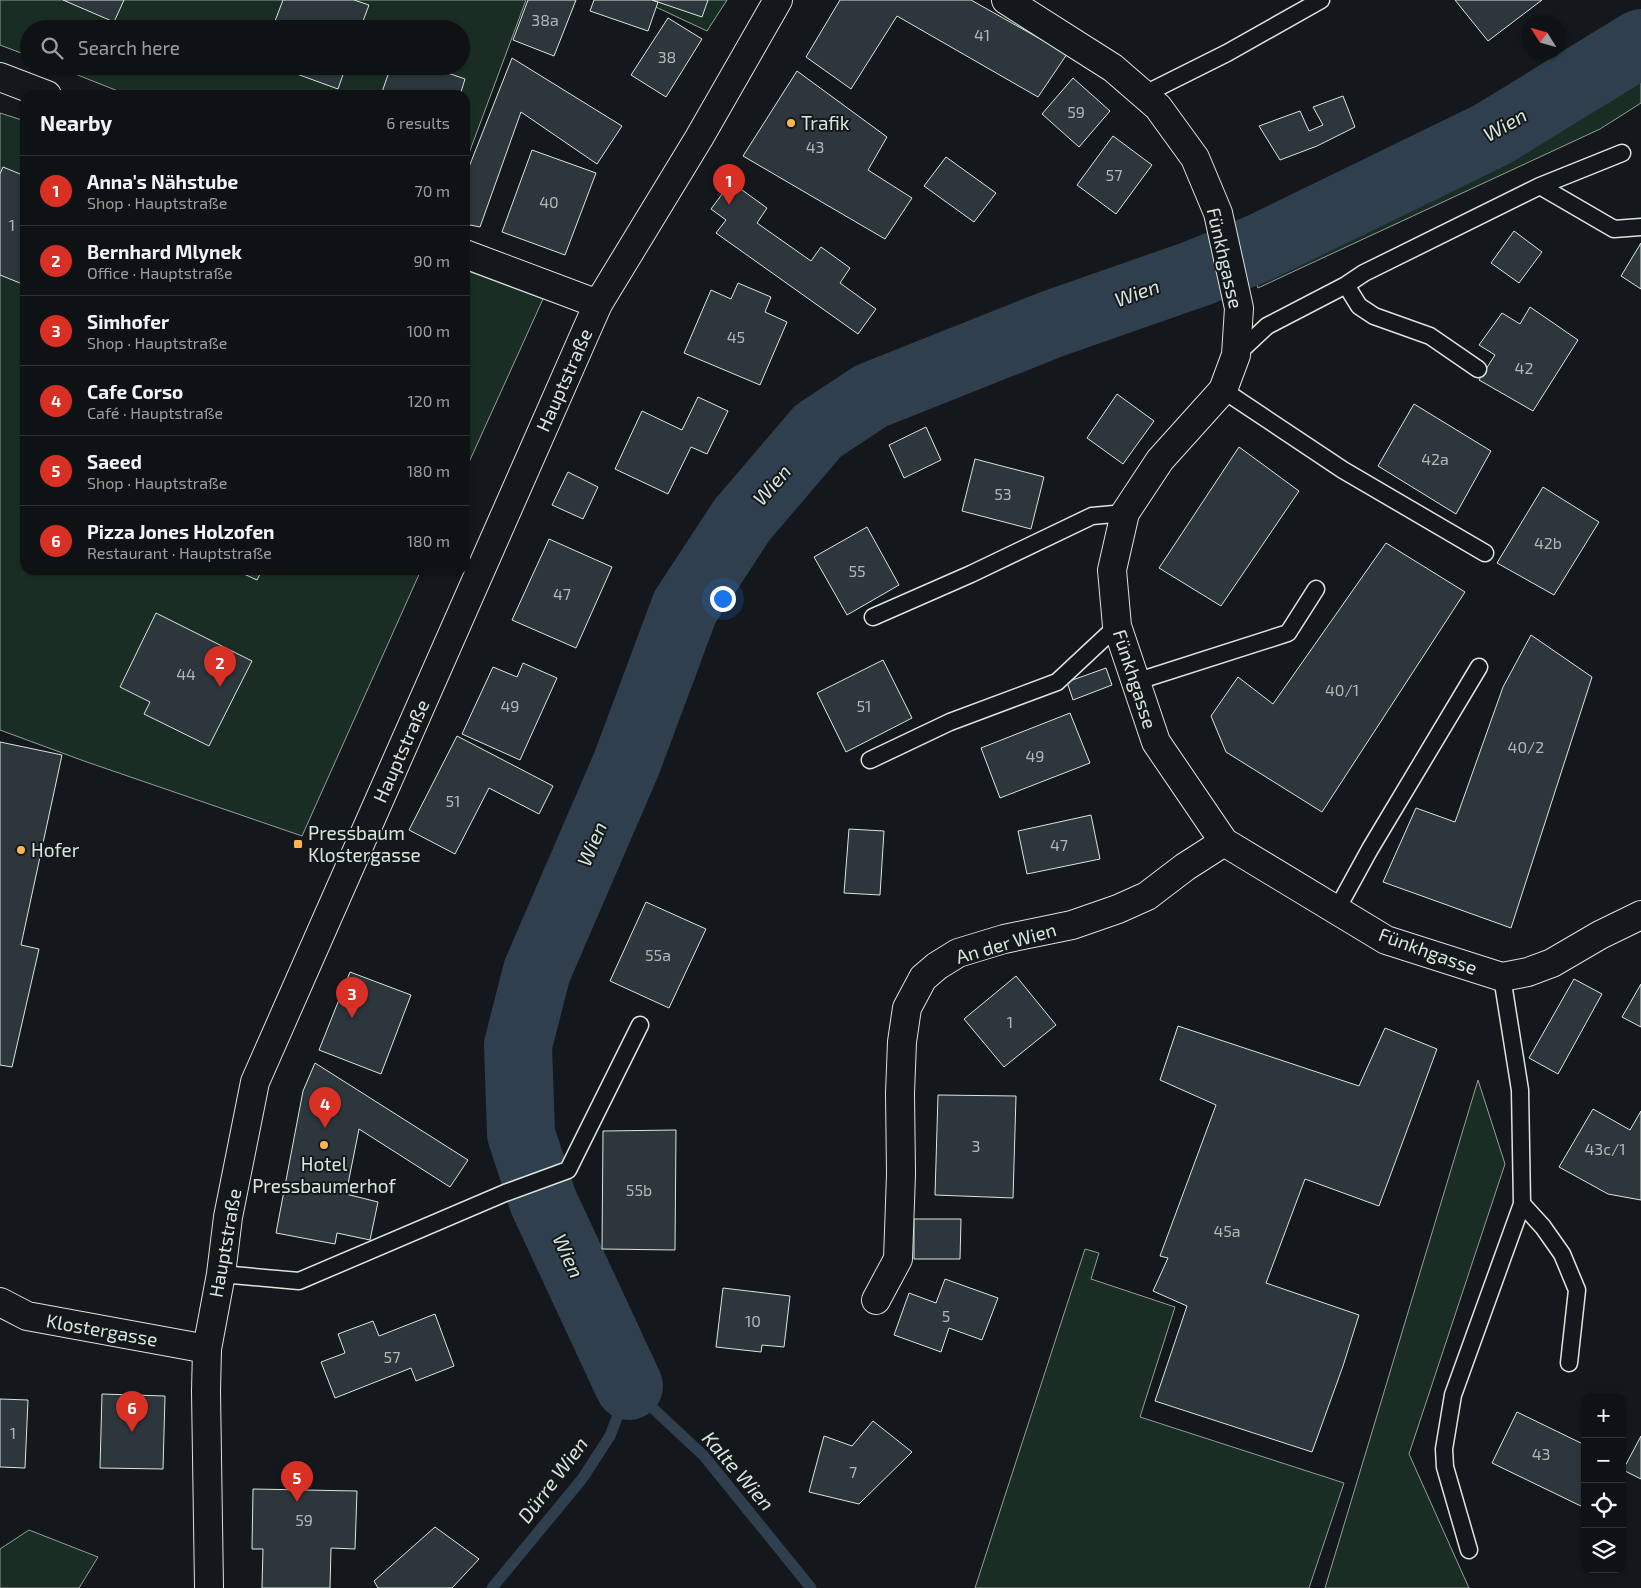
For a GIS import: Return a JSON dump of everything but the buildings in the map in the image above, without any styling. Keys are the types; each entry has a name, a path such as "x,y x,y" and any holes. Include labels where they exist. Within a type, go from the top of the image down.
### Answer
{"street":[{"name":"Hauptstraße","path":"209,1588 206,1411 207,1349 221,1274 228,1217 255,1082 598,304 699,138 778,0"},
{"name":"Fünkhgasse","path":"1006,0 1113,68 1158,107 1195,158 1218,213 1239,308 1236,355 1223,390 1160,460 1125,513 1112,570 1117,626 1156,742 1224,842 1386,940 1502,977 1528,972 1552,963 1600,935 1641,915"},
{"path":"0,77 34,90"},
{"path":"470,256 598,304"},
{"name":"An der Wien","path":"876,1300 898,1259 902,1042 907,1008 923,978 937,966 958,953 1004,940 1072,925 1118,910 1147,896 1185,867 1224,842"},
{"name":"Klostergasse","path":"0,1302 27,1316 207,1349"}],"lane":[{"path":"1143,95 1227,52 1321,0"},
{"path":"1236,355 1267,326 1346,285 1364,273 1540,186 1622,153"},
{"path":"1540,186 1614,229 1641,227"},
{"path":"1346,285 1359,306 1374,316 1430,336 1478,369"},
{"path":"1223,390 1343,470 1485,553"},
{"path":"873,617 971,574 1092,516 1125,513"},
{"path":"1135,682 1288,633 1316,590"},
{"path":"870,760 950,722 1057,682 1117,626"},
{"path":"1336,911 1370,849 1479,668"},
{"path":"1469,1550 1445,1467 1444,1449 1453,1395 1522,1204 1520,1090 1502,977"},
{"path":"221,1274 299,1280 505,1193 568,1170 640,1025"},
{"path":"1522,1204 1543,1227 1562,1254 1577,1290 1569,1362"}],"green space":[{"path":"0,0 526,0 470,151 470,90 115,90 78,75 470,75 470,20 20,20 20,53 0,45"},
{"path":"641,0 727,0 707,31"},
{"path":"1641,15 1641,103 1600,129 1258,288 1238,233 1580,60"},
{"path":"0,113 20,119 20,575 419,575 302,836 0,730"},
{"path":"470,272 543,299 470,460"},
{"path":"1478,1080 1505,1164 1409,1454 1469,1588 1325,1588"},
{"path":"1085,1249 1099,1253 1091,1279 1175,1307 1140,1417 1344,1483 1309,1588 975,1588"},
{"path":"29,1530 98,1557 79,1588 0,1588 0,1549"}],"waterway":[{"name":"Wien","path":"629,1386 543,1201 521,1134 518,1045 537,971 626,765 685,607 742,520 818,431 871,396 1052,324 1198,273 1261,247 1491,135 1641,43"},
{"name":"Kalte Wien","path":"492,1588 582,1479 610,1436 629,1386 704,1456 811,1588"}],"place":[{"name":"Trafik","path":"791,123"},
{"name":"Anna's Nähstube","path":"729,205"},
{"name":"Bernhard Mlynek","path":"220,687"},
{"name":"Pressbaum Klostergasse","path":"298,844"},
{"name":"Hofer","path":"21,850"},
{"name":"Simhofer","path":"352,1018"},
{"name":"Cafe Corso","path":"325,1128"},
{"name":"Hotel Pressbaumerhof","path":"324,1145"},
{"name":"Pizza Jones Holzofen","path":"132,1432"},
{"name":"Saeed","path":"297,1502"}],"water label":[{"name":"Dürre Wien","path":"553,1480"}]}
